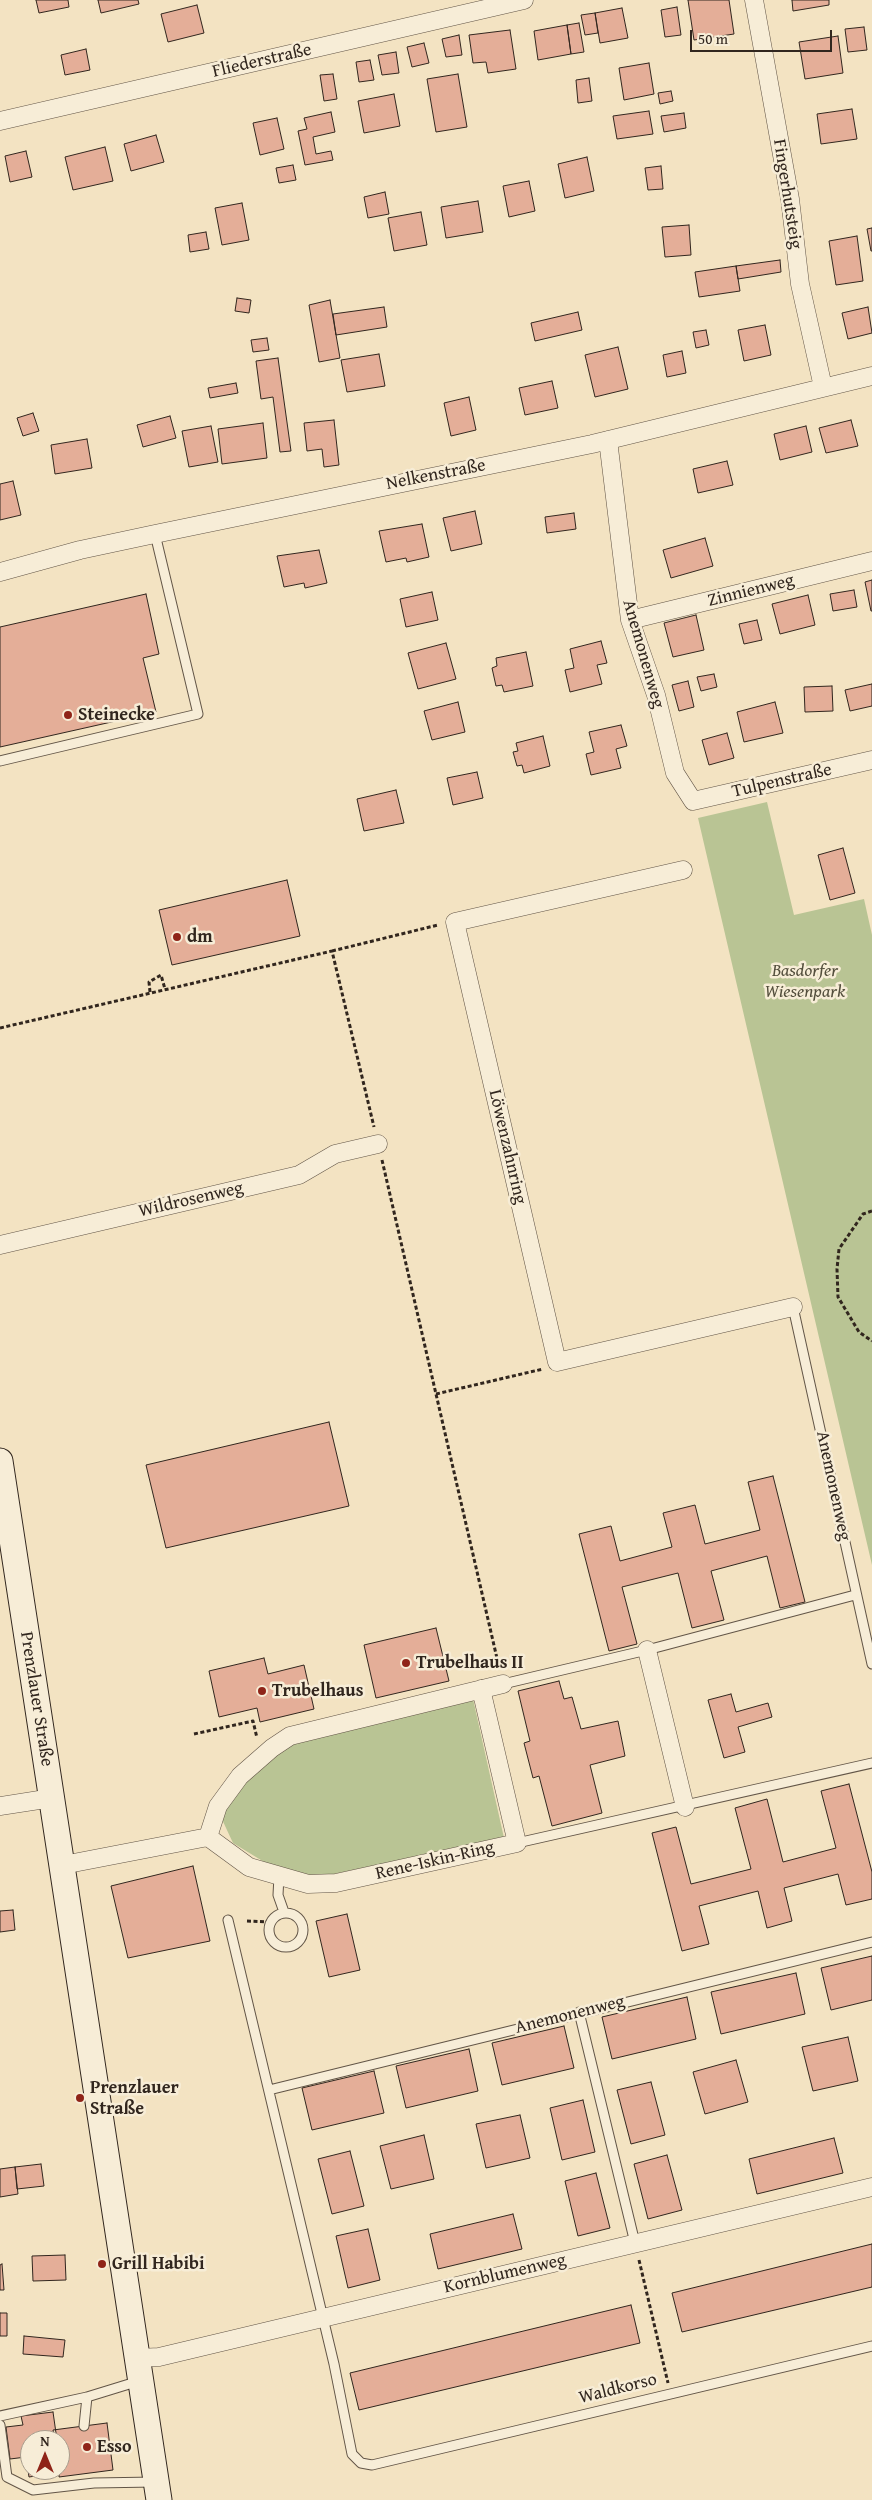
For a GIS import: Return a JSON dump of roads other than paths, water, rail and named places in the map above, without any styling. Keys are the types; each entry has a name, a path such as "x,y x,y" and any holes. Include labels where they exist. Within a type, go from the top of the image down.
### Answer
{"main road":[{"name":"Prenzlauer Straße","path":"0,1461 157,2491"}],"street":[{"name":"Fliederstraße","path":"0,121 489,4 524,0"},
{"name":"Fingerhutsteig","path":"754,0 790,199 800,284 824,387"},
{"name":"Nelkenstraße","path":"0,572 80,550 608,440 872,376"},
{"name":"Anemonenweg","path":"608,440 630,620 656,695 675,773 693,801"},
{"name":"Zinnienweg","path":"630,620 872,561"},
{"name":"Tulpenstraße","path":"693,801 872,760"},
{"name":"Löwenzahnring","path":"682,870 455,922 557,1362 793,1307"},
{"name":"Wildrosenweg","path":"0,1245 299,1175 335,1154 378,1144"},
{"path":"647,1650 685,1807"},
{"path":"63,1865 208,1838 218,1806 240,1776 264,1754 290,1736 503,1684"},
{"name":"Rene-Iskin-Ring","path":"208,1838 249,1867 308,1884 336,1884 517,1843 481,1689"},
{"path":"0,1806 52,1798"},
{"name":"Kornblumenweg","path":"139,2369 158,2357 872,2187"}],"lane":[{"path":"0,761 198,714 155,534"},
{"name":"Anemonenweg","path":"793,1307 814,1396 855,1595 872,1664"},
{"path":"503,1684 647,1650 855,1595"},
{"path":"517,1843 685,1807 872,1763"},
{"path":"279,1876 278,1896 284,1912 295,1916 302,1925 302,1936 294,1945 284,1946 274,1942 269,1932 270,1922 274,1917 284,1912"},
{"path":"228,1920 322,2317"},
{"name":"Anemonenweg","path":"269,2090 579,2012 872,1942"},
{"path":"579,2012 635,2243"},
{"name":"Waldkorso","path":"322,2317 334,2364 352,2454 361,2462 372,2465 872,2346"},
{"path":"0,2416 88,2397 139,2369"},
{"path":"84,2426 88,2397"},
{"path":"0,2425 7,2477 33,2490 94,2483 157,2491"},
{"path":"92,2473 94,2483"}],"place":[{"name":"Steinecke","path":"68,715"},
{"name":"dm","path":"177,937"},
{"name":"Trubelhaus II","path":"406,1663"},
{"name":"Trubelhaus","path":"262,1691"},
{"name":"Prenzlauer Straße","path":"80,2098"},
{"name":"Grill Habibi","path":"102,2264"},
{"name":"Esso","path":"87,2447"}],"park label":[{"name":"Basdorfer Wiesenpark","path":"805,981"}]}
